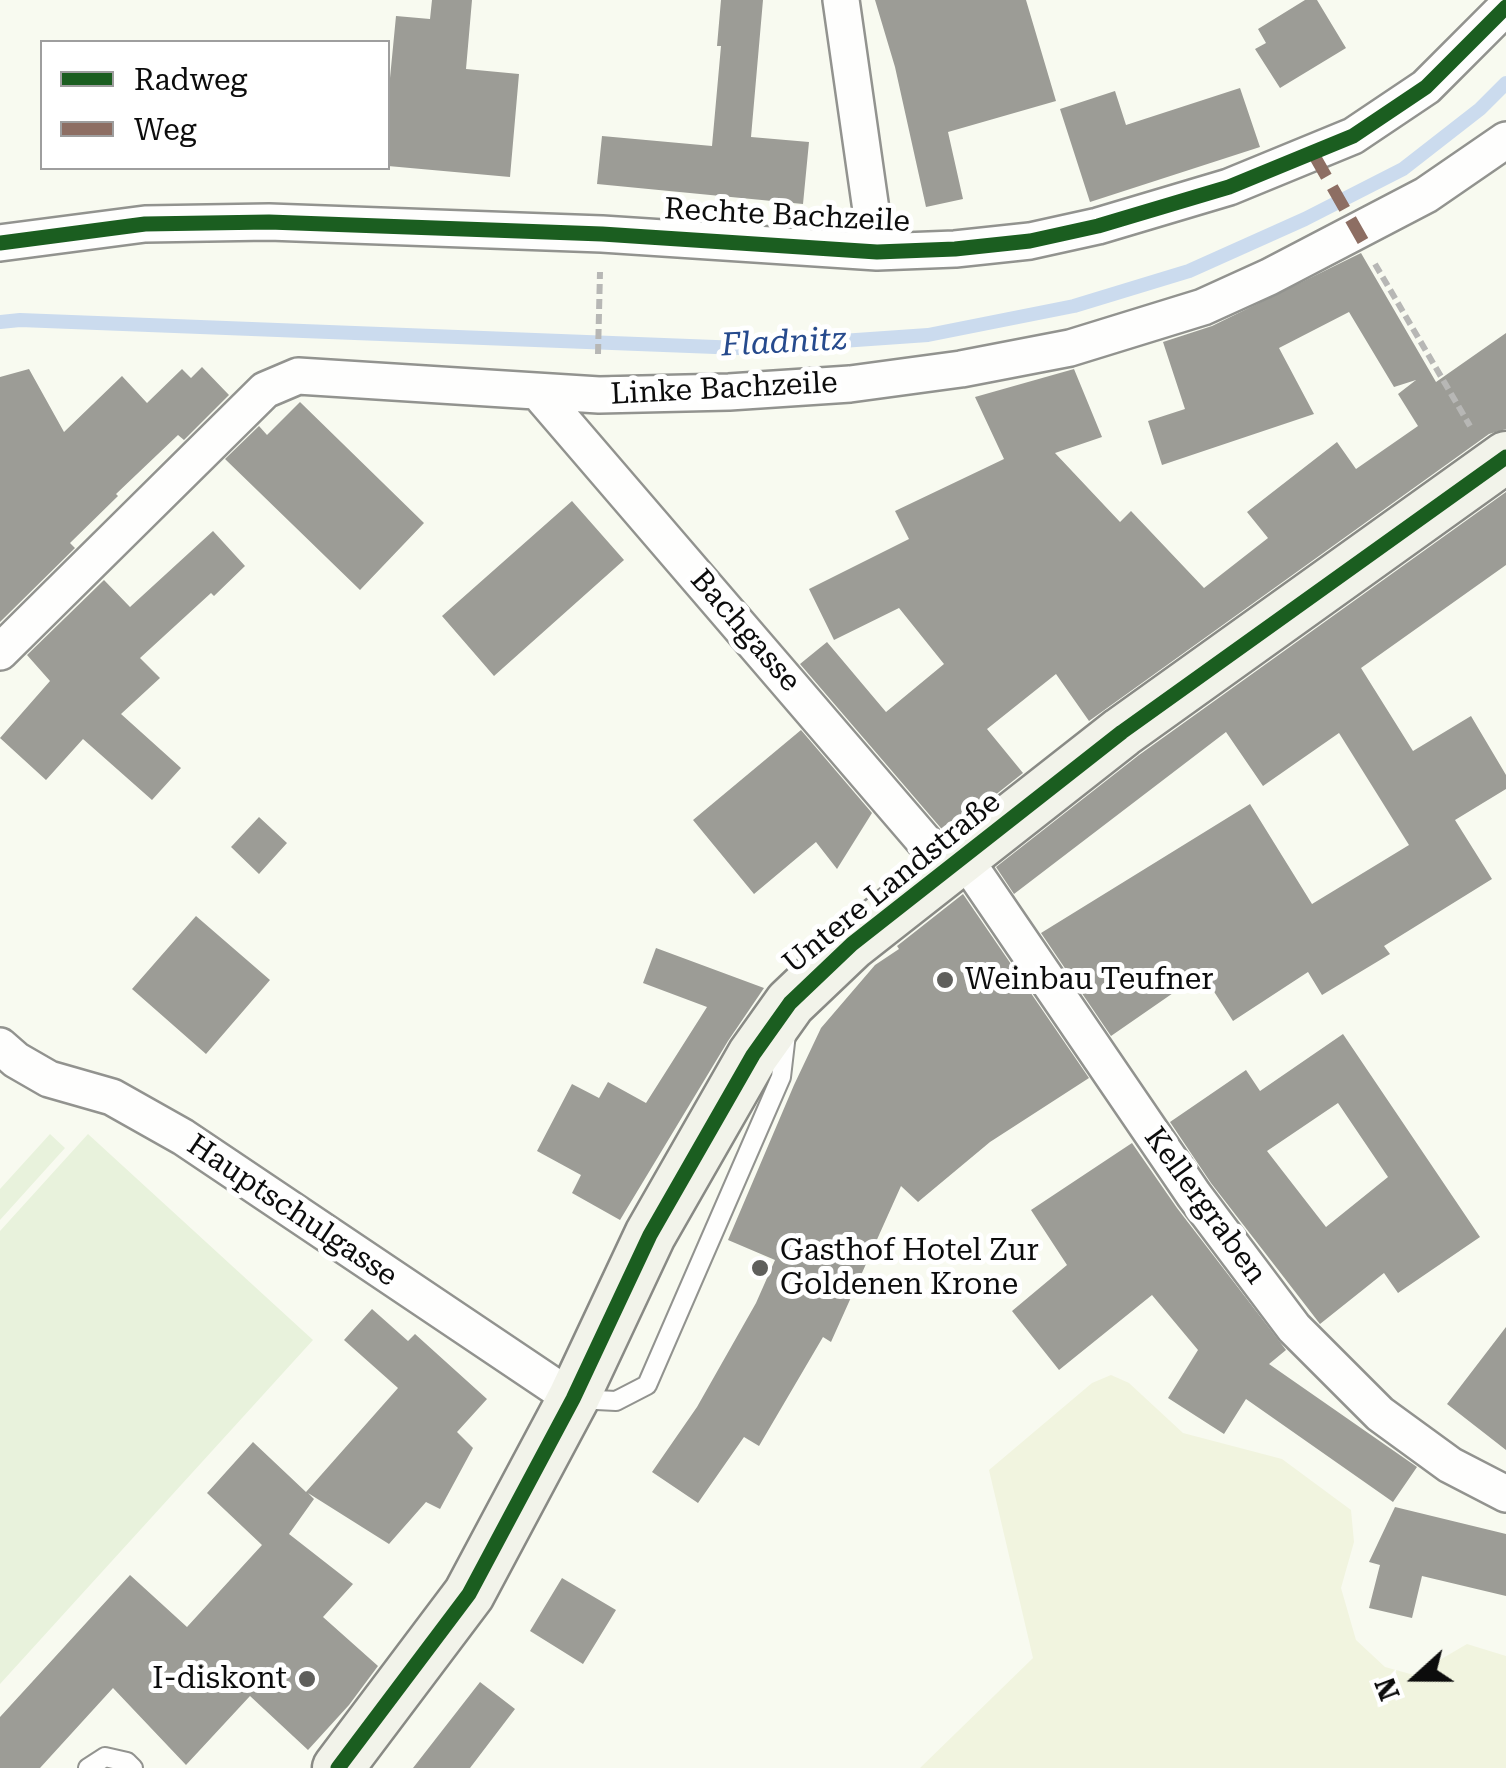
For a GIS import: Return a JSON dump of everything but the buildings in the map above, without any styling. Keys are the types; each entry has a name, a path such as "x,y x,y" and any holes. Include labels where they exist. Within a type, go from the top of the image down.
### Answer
{"street":[{"path":"841,0 878,252"},
{"name":"Rechte Bachzeile","path":"0,243 145,224 269,222 602,234 878,252 1011,243 1098,226 1229,188 1314,155 1353,136 1426,86 1506,7"},
{"name":"Linke Bachzeile","path":"0,652 265,390 298,376 539,393 729,392 850,384 961,369 1070,348 1188,312 1269,277 1426,195 1506,140"},
{"name":"Bachgasse","path":"539,393 957,864"},
{"name":"Untere Landstraße","path":"338,1768 470,1594 573,1399 650,1235 753,1055 790,1003 852,944 1122,732 1501,460"},
{"name":"Kellergraben","path":"957,864 1294,1328 1380,1414 1450,1465 1506,1494"},
{"name":"Hauptschulgasse","path":"0,1046 49,1080 112,1098 183,1137 573,1399"}],"lane":[{"path":"88,1768 105,1757 127,1762 132,1768"}],"path":[{"path":"1372,257 1453,402 1501,460"},
{"path":"598,357 600,270"}],"green space":[{"path":"50,1134 65,1148 0,1220 0,1189"},
{"path":"88,1134 313,1340 0,1684 0,1231"},
{"path":"1111,1375 1129,1383 1183,1433 1282,1459 1351,1510 1354,1542 1341,1588 1356,1640 1385,1667 1414,1675 1467,1644 1506,1656 1506,1768 920,1768 1033,1658 989,1470 1092,1383"}],"waterway":[{"name":"Fladnitz","path":"0,322 741,348 928,335 1074,306 1189,271 1403,169 1480,109 1506,83"}],"marked path":[{"path":"1314,155 1363,241"}],"cycle path":[{"path":"0,243 145,224 269,222 602,234 877,252 1030,241 1098,226 1229,187 1353,136 1426,87 1506,7"},
{"path":"338,1768 469,1594 573,1399 650,1235 753,1055 790,1003 852,944 1122,732 1506,457"}],"place":[{"name":"Weinbau Teufner","path":"945,980"},
{"name":"Gasthof Hotel Zur Goldenen Krone","path":"760,1268"},
{"name":"I-diskont","path":"307,1679"}]}
